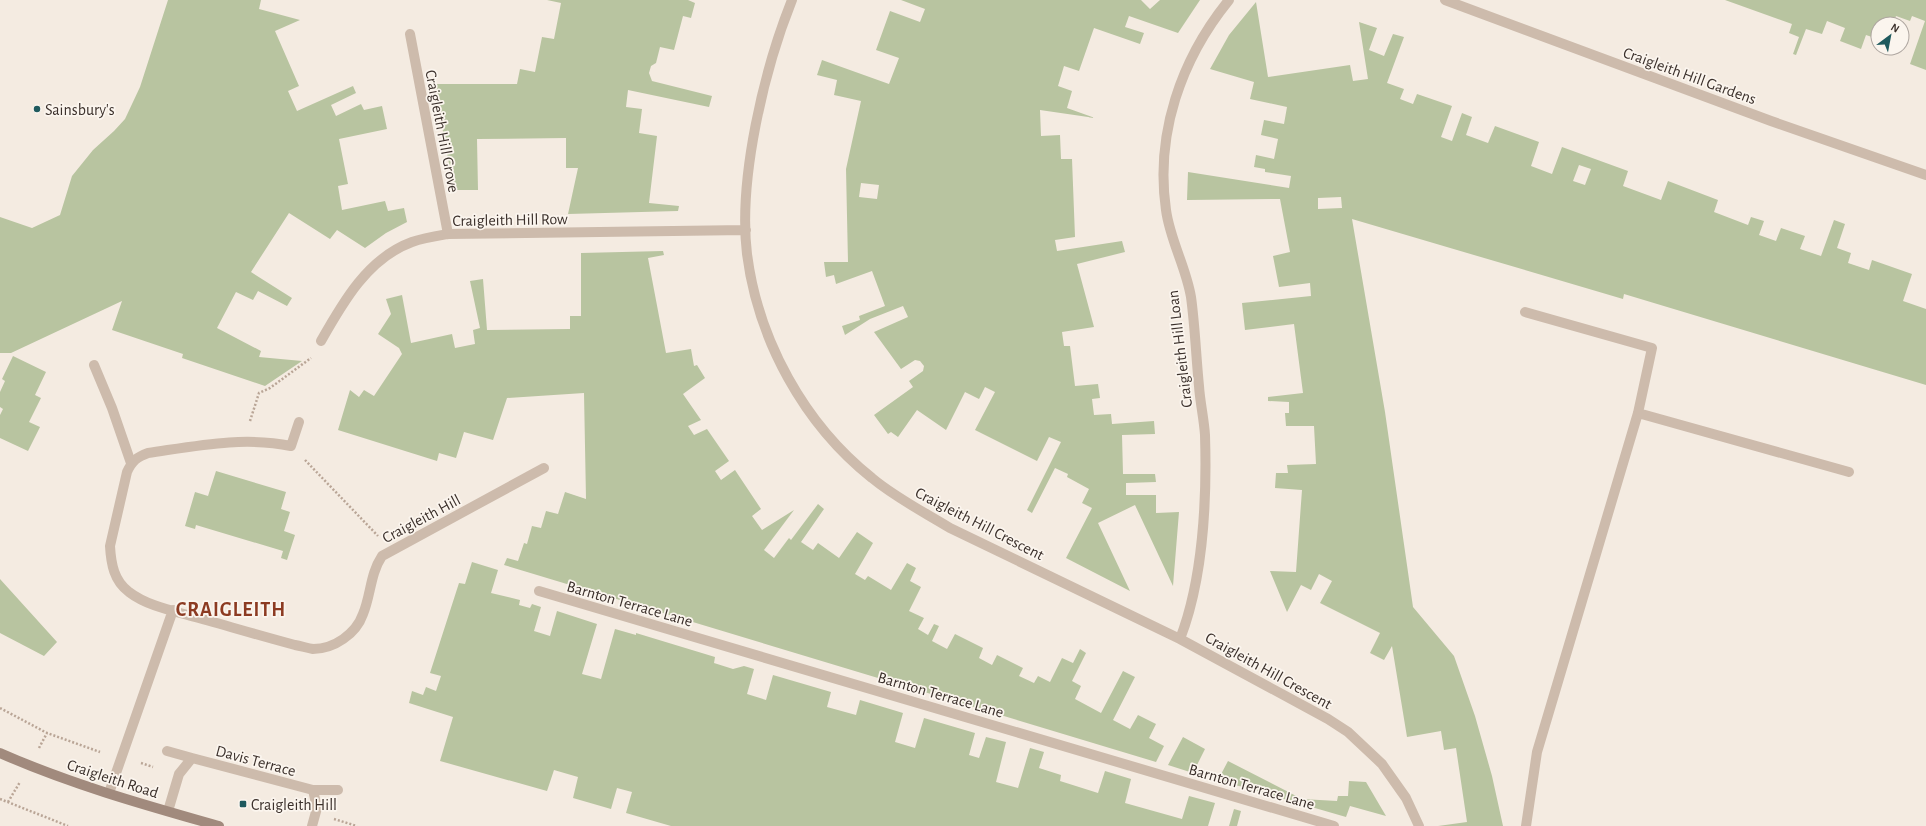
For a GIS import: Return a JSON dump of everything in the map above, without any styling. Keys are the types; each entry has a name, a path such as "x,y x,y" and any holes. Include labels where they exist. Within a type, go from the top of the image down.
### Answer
{"main road":[{"name":"Craigleith Road","path":"0,753 29,766 109,793 219,826"}],"street":[{"name":"Craigleith Hill Crescent","path":"792,0 771,64 759,109 746,190 746,230 747,253 757,304 764,327 792,385 808,410 824,430 859,466 892,494 950,528 1180,639 1309,707 1348,732 1370,751 1393,778 1406,798 1419,826"},
{"name":"Craigleith Hill Loan","path":"1180,639 1191,601 1203,522 1204,434 1197,369 1196,339 1190,293 1171,235 1166,210 1164,152 1172,108 1178,88 1201,41 1229,0"},
{"name":"Craigleith Hill Gardens","path":"1445,0 1771,121 1926,175"},
{"name":"Craigleith Hill Grove","path":"410,34 448,234"},
{"name":"Craigleith Hill Row","path":"321,341 335,316 371,268 389,254 411,242 448,234 746,230"},
{"path":"1525,312 1652,348 1638,413 1537,752 1526,826"},
{"path":"94,365 112,408 131,463 138,456 148,453 243,440 268,441 291,446 298,422"},
{"path":"1638,413 1849,472"},
{"name":"Craigleith Hill","path":"131,463 127,472 110,546 110,559 119,582 130,592 148,603 295,646 313,649 328,646 344,638 360,623 364,614 373,572 382,556 391,550 417,539 544,468"},
{"name":"Barnton Terrace Lane","path":"539,591 1334,826"},
{"path":"109,793 172,610"},
{"name":"Davis Terrace","path":"167,751 312,790 338,790"},
{"name":"Davis Terrace","path":"168,811 179,774 192,758"},
{"name":"Davis Terrace","path":"312,790 317,808 312,826"}],"path":[{"path":"248,427 259,393 267,390 310,361"},
{"path":"291,446 391,550"},
{"path":"0,708 47,733 100,752"},
{"path":"0,799 68,826"}],"green space":[{"path":"168,0 261,0 259,9 300,20 275,31 299,86 288,91 297,111 353,86 356,93 331,105 336,116 361,104 364,110 382,106 387,129 339,139 348,184 338,186 342,210 385,201 388,211 404,208 407,222 386,233 365,248 337,230 330,239 289,213 251,272 292,298 287,306 258,291 253,300 236,292 217,328 261,351 259,357 302,361 265,386 182,358 183,354 112,330 122,301 11,353 0,353 0,217 32,228 60,215 72,176 93,150 125,119 140,87"},
{"path":"547,0 688,0 695,3 691,18 683,16 674,50 660,47 656,63 651,66 649,73 652,81 712,96 709,107 628,90 626,107 642,109 639,133 657,136 649,203 679,206 678,211 568,214 578,168 566,168 566,138 477,139 478,190 454,190 434,84 517,84 520,69 535,72 542,37 554,39 561,3"},
{"path":"901,0 1141,0 1150,9 1160,0 1200,0 1178,33 1129,16 1125,27 1144,33 1140,44 1094,28 1079,71 1064,66 1058,86 1072,91 1067,108 1095,118 1040,110 1041,136 1060,135 1061,159 1072,159 1075,237 1055,240 1057,251 1122,241 1125,252 1077,264 1094,327 1062,332 1064,346 1070,346 1075,386 1098,384 1100,398 1092,399 1094,415 1111,414 1112,424 1154,421 1155,434 1122,435 1123,474 1155,474 1156,482 1126,483 1126,495 1156,495 1156,513 1179,512 1173,586 1135,505 1098,523 1130,591 1066,558 1092,508 1082,503 1089,489 1067,477 1068,474 1055,468 1032,513 1027,510 1061,442 1049,437 1037,461 975,430 995,392 985,387 979,399 965,392 946,430 917,410 898,437 891,432 888,434 874,415 913,387 909,381 923,371 924,366 920,361 915,360 901,369 874,332 908,317 903,306 870,319 845,335 842,326 860,320 859,316 885,306 872,271 836,284 834,275 826,277 824,262 848,262 846,169 861,101 834,95 837,80 817,75 822,60 889,84 899,58 876,50 890,11 920,22 925,9","holes":["861,183 879,185 877,199 859,197"]},
{"path":"1725,0 1926,0 1926,70 1910,64 1925,21 1912,16 1910,21 1910,16 1870,16 1870,36 1866,35 1861,49 1840,41 1845,28 1827,21 1822,34 1806,29 1796,55 1793,54 1799,37 1789,33 1792,24"},
{"path":"1256,2 1268,77 1350,65 1353,81 1368,79 1359,22 1377,28 1369,50 1384,56 1393,34 1404,37 1387,83 1404,89 1400,99 1413,104 1417,94 1452,106 1441,137 1452,141 1462,113 1472,117 1466,135 1488,143 1495,126 1539,142 1531,166 1552,174 1562,147 1628,171 1623,186 1661,200 1668,181 1718,200 1714,212 1748,225 1751,217 1764,221 1759,235 1776,241 1781,228 1805,236 1800,249 1821,256 1834,220 1845,224 1837,248 1851,253 1848,263 1869,270 1872,260 1912,274 1903,301 1926,309 1926,385 1624,294 1623,299 1352,219 1385,412 1413,607 1454,656 1475,716 1492,776 1503,826 1438,826 1467,822 1456,748 1444,750 1441,731 1407,737 1392,646 1384,660 1370,653 1380,633 1320,603 1332,581 1319,574 1311,590 1301,585 1287,612 1270,571 1296,572 1302,490 1275,488 1276,473 1288,473 1287,465 1316,464 1314,426 1286,426 1285,413 1289,413 1289,402 1268,401 1268,397 1303,393 1294,324 1245,330 1242,303 1311,296 1310,283 1279,287 1273,256 1290,252 1280,199 1187,200 1188,172 1289,188 1291,176 1265,172 1265,169 1254,167 1256,155 1274,159 1278,139 1261,135 1264,120 1284,124 1287,107 1250,99 1254,82 1210,69 1229,35","holes":["1579,165 1591,169 1585,185 1573,181","1341,197 1342,208 1318,209 1318,198"]},
{"path":"663,251 664,255 648,258 666,353 691,349 694,366 697,365 705,378 683,394 701,420 688,426 694,435 707,429 729,461 715,471 721,480 735,470 761,509 752,516 762,530 794,510 764,550 774,558 789,538 791,540 818,504 824,509 801,542 813,550 818,543 839,558 857,532 873,543 855,574 865,580 868,576 891,590 907,563 916,568 910,581 921,587 909,611 924,618 918,629 928,635 934,624 939,626 932,641 947,649 955,634 983,648 979,658 992,665 997,655 1023,668 1019,676 1034,683 1038,676 1050,682 1062,658 1073,663 1080,649 1086,653 1072,681 1081,686 1075,699 1101,713 1123,671 1135,677 1113,720 1130,729 1138,715 1156,724 1149,738 1164,746 1156,762 504,565 507,558 518,561 524,543 527,544 532,526 541,528 546,511 558,514 565,492 586,499 584,393 507,398 493,440 464,432 456,458 439,453 437,461 338,430 350,390 359,397 364,390 374,396 402,354 399,348 378,334 391,314 386,299 402,295 411,343 452,334 455,348 475,344 473,330 480,328 470,281 483,279 487,330 570,329 570,316 581,316 581,253"},
{"path":"13,356 46,372 35,395 41,398 29,422 40,427 28,451 0,438 0,415 3,409 0,407 0,392 5,381 2,379"},
{"path":"216,471 286,492 281,509 290,512 284,531 295,535 287,560 281,558 283,551 196,525 195,529 185,526 195,492 208,496"},
{"path":"472,562 498,570 491,593 520,600 519,605 530,608 532,604 541,607 534,631 550,636 557,611 597,624 582,674 601,679 615,629 636,635 636,633 715,657 714,663 733,669 744,666 754,669 747,694 766,700 773,675 831,692 827,707 856,715 860,700 903,713 895,742 915,748 924,718 975,733 969,755 979,758 986,737 1006,742 996,782 1018,788 1030,748 1044,752 1039,768 1061,775 1060,781 1098,793 1105,771 1131,779 1125,803 1182,819 1189,796 1215,803 1208,826 671,826 626,813 632,792 617,788 611,809 573,798 578,777 554,770 547,791 440,761 453,717 409,703 412,691 423,695 426,687 436,691 441,676 430,673 459,583 465,584"},
{"path":"0,579 57,642 44,656 0,633"},
{"path":"1183,737 1205,749 1193,773 1168,765"},
{"path":"1228,761 1302,799 1337,801 1338,796 1348,796 1349,781 1366,782 1386,816 1350,806 1346,817 1218,780"},
{"path":"1234,809 1241,811 1237,826 1229,826"}],"place":[{"name":"Sainsbury's","path":"37,109"},
{"name":"Craigleith Hill","path":"243,804"}],"district":[{"name":"CRAIGLEITH","path":"231,609"}]}
